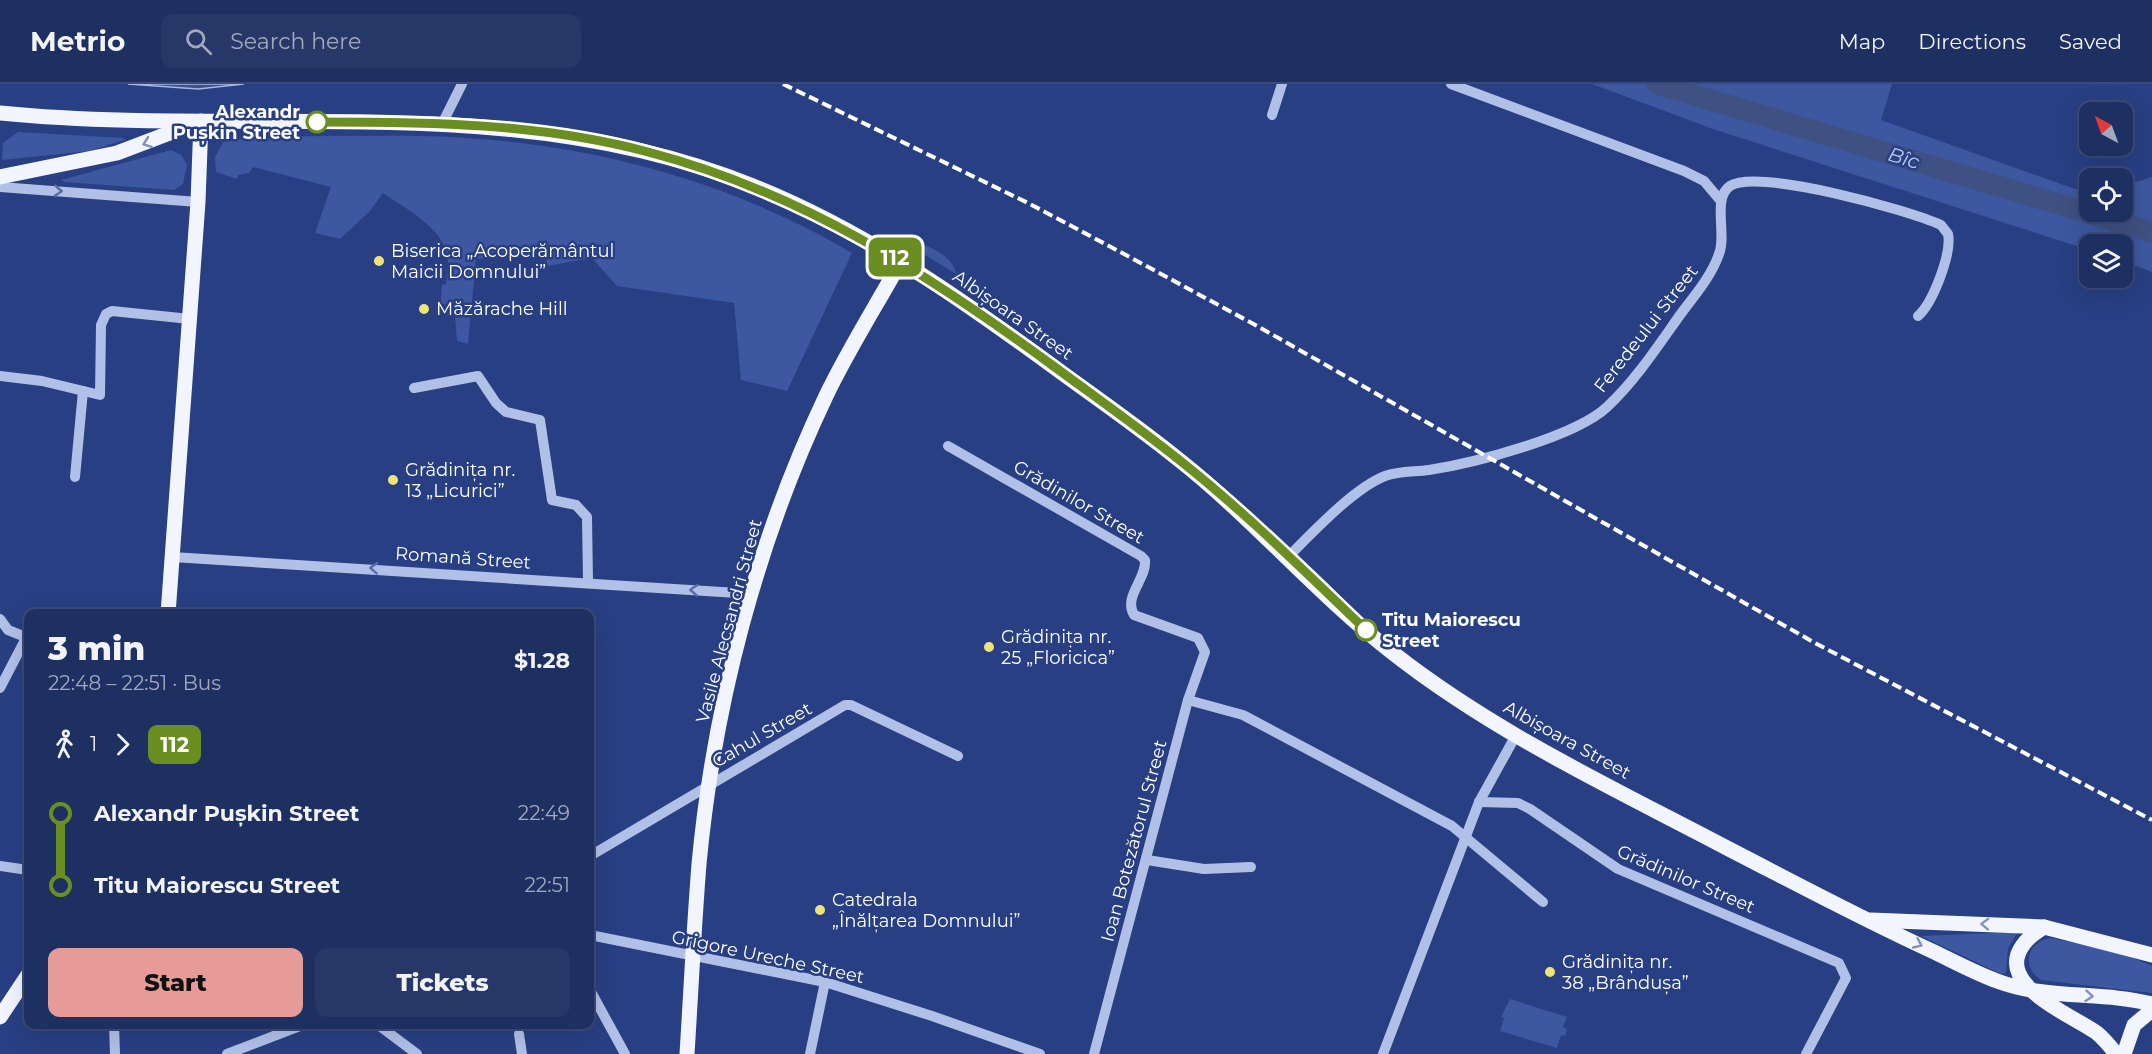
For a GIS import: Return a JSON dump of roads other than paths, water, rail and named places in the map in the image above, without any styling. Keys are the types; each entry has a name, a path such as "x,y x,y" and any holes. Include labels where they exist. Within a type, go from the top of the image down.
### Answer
{"main road":[{"name":"Albișoara Street","path":"0,113 115,121 443,122 540,131 645,151 701,167 753,186 832,222 902,261 975,309 1179,459 1395,655 1515,737 1864,920 1997,981 2031,992 2152,1004"},
{"path":"0,177 117,153 201,121 198,202 168,609"},
{"name":"Vasile Alecsandri Street","path":"687,1054 700,863 710,784 730,676 753,594 789,484 818,413 846,357 902,261"},
{"name":"Albișoara Street","path":"1864,920 2044,927 2152,956"},
{"path":"2044,927 2024,943 2018,953 2016,963 2019,974 2031,992 2097,1034 2115,1054"},
{"path":"0,1017 24,981"},
{"path":"2124,1054 2134,1025 2152,1010"}],"street":[{"path":"443,122 462,84"},
{"path":"1272,115 1282,84"},
{"path":"1451,84 1684,171 1704,182 1720,200 1730,186 1749,180 1763,181 1813,188 1941,225 1948,234 1948,250 1930,302 1918,316"},
{"path":"0,187 198,202"},
{"name":"Feredeului Street","path":"1288,557 1332,515 1382,477 1490,458 1564,432 1588,421 1607,407 1651,355 1714,268 1722,246 1720,200"},
{"path":"0,376 42,381 100,395 101,325 106,314 112,311 190,319"},
{"path":"414,388 478,376 496,403 506,412 540,420 552,500 576,505 587,517 588,582"},
{"path":"75,477 83,391"},
{"name":"Grădinilor Street","path":"948,446 1141,556 1145,560 1146,567 1131,600 1130,608 1134,615 1198,638"},
{"name":"Romană Street","path":"172,557 753,594"},
{"path":"0,619 8,630 24,637"},
{"name":"Ioan Botezătorul Street","path":"1094,1054 1188,700 1205,652 1198,638"},
{"path":"0,688 24,644"},
{"path":"1188,700 1243,715 1452,826 1543,902"},
{"name":"Cahul Street","path":"594,854 845,705 851,705 958,756"},
{"path":"1383,1054 1479,802 1515,737"},
{"name":"Grădinilor Street","path":"1479,802 1518,803 1610,865 1831,959 1844,969 1846,978 1806,1054"},
{"path":"1146,860 1204,869 1251,867"},
{"path":"0,866 24,869"},
{"name":"Grigore Ureche Street","path":"594,936 825,982 1040,1054"},
{"path":"810,1054 825,982"},
{"path":"594,997 625,1054"},
{"path":"114,1029 115,1054"},
{"path":"227,1054 292,1029"},
{"path":"384,1029 417,1054"},
{"path":"519,1034 522,1054"}],"waterway":[{"name":"Bîc","path":"1657,84 2152,232"}],"railway":[{"path":"783,84 1030,204 1126,255 1259,327 1815,643 2152,820"}],"place":[{"name":"Alexandr Pușkin Street","path":"317,122"},
{"name":"Biserica „Acoperământul Maicii Domnului”","path":"379,261"},
{"name":"Măzărache Hill","path":"424,309"},
{"name":"Grădinița nr. 13 „Licurici”","path":"393,480"},
{"name":"Titu Maiorescu Street","path":"1366,630"},
{"name":"Grădinița nr. 25 „Floricica”","path":"989,647"},
{"name":"Catedrala „Înălțarea Domnului”","path":"820,910"},
{"name":"Grădinița nr. 38 „Brândușa”","path":"1550,972"}]}
